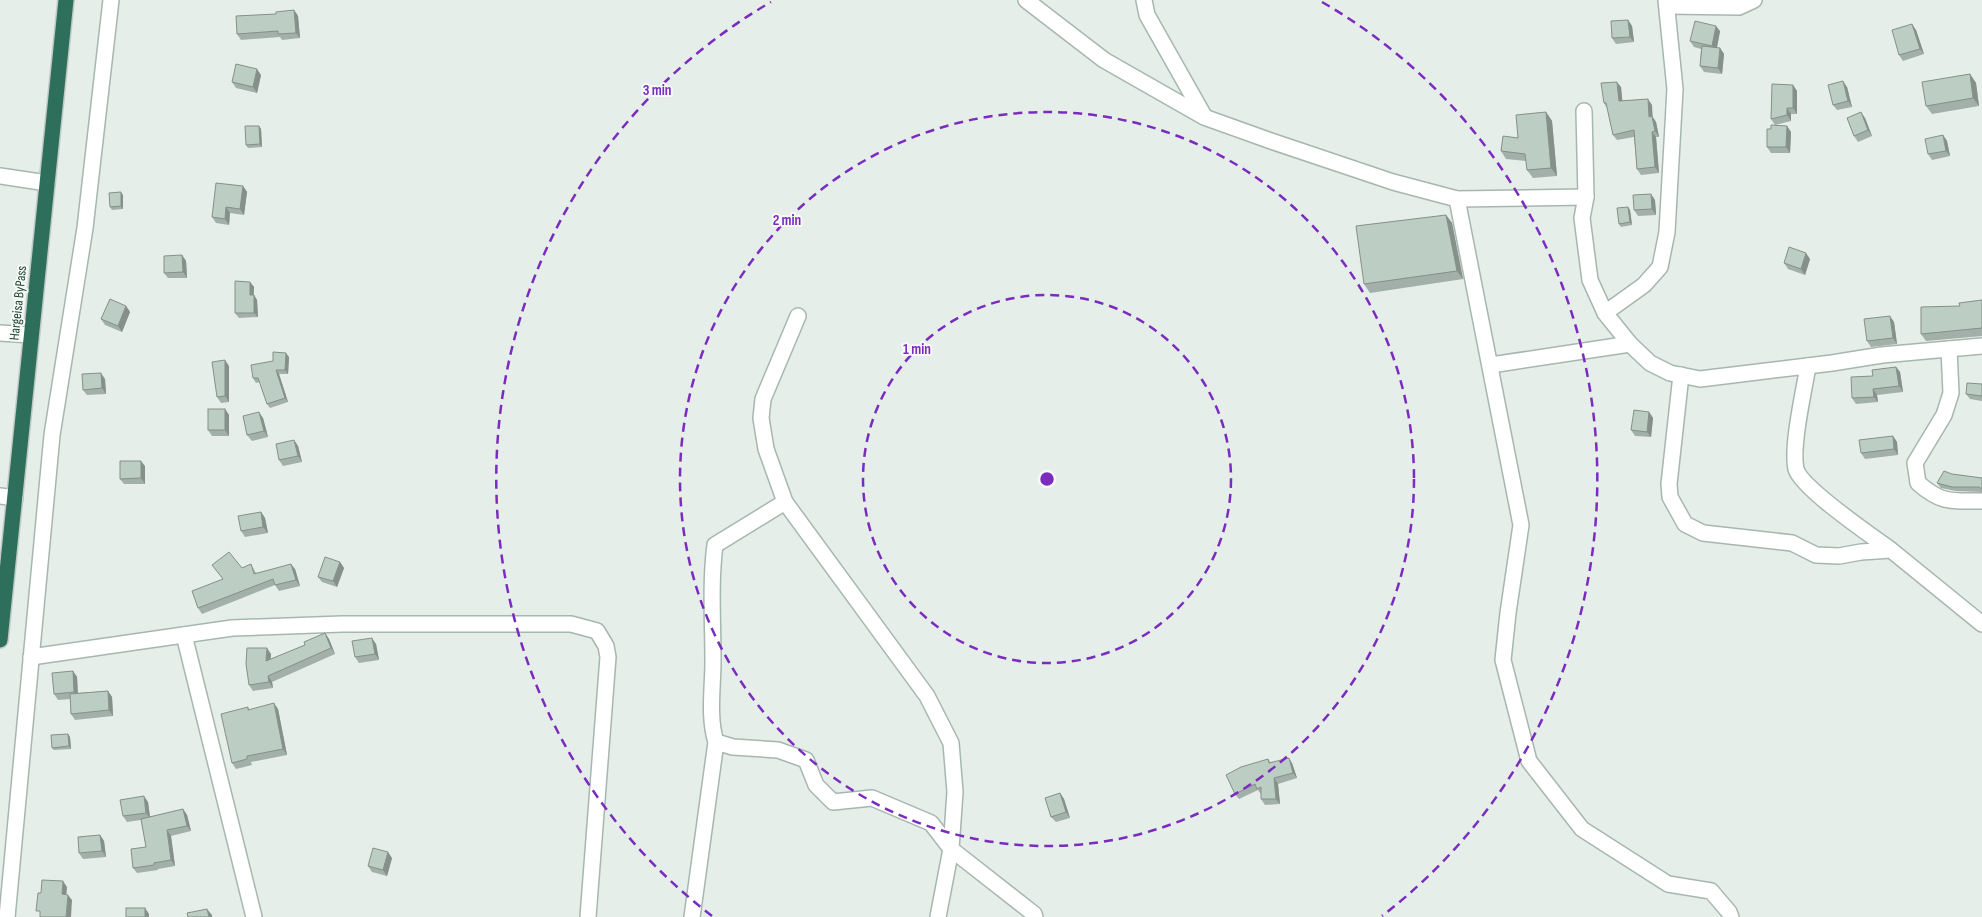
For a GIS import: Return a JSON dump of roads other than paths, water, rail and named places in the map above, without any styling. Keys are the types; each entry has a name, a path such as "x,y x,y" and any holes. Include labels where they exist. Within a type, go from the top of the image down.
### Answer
{"highway":[{"name":"Hargeisa ByPass","path":"0,640 7,497 31,336 66,0"}],"street":[{"path":"6,917 52,435 85,228 111,0"},
{"path":"1026,0 1104,60 1204,117 1393,182 1457,199 1586,198"},
{"path":"1144,0 1147,15 1204,117"},
{"path":"1605,313 1644,285 1660,267 1667,232 1675,89 1666,3 1739,7 1754,0"},
{"path":"1584,112 1586,198 1582,218 1590,280 1605,313 1630,344 1650,363 1670,373 1700,379 1882,355 1982,346"},
{"path":"0,176 47,182"},
{"path":"1457,199 1521,524 1508,613 1504,660 1529,761 1582,830 1668,884 1711,891 1731,917"},
{"path":"798,316 763,399 761,418 766,449 785,502 927,696 951,743 955,792 951,849 938,917"},
{"path":"0,333 31,336"},
{"path":"1490,365 1630,344"},
{"path":"1949,349 1951,393 1944,415 1915,463 1918,483 1941,499 1951,501 1982,501"},
{"path":"1808,366 1794,454 1797,471 1807,486 1891,550 1982,624"},
{"path":"1681,375 1669,484 1670,496 1684,524 1704,533 1792,543 1816,555 1839,556 1891,550"},
{"path":"692,917 716,742 712,722 711,575 716,545 785,502"},
{"path":"31,657 232,628 342,624 571,624 597,631 606,646 608,657 588,917"},
{"path":"184,635 254,917"},
{"path":"716,742 733,747 778,750 806,760 816,785 833,802 872,798 931,823 951,849 1034,914 1035,917"}]}
